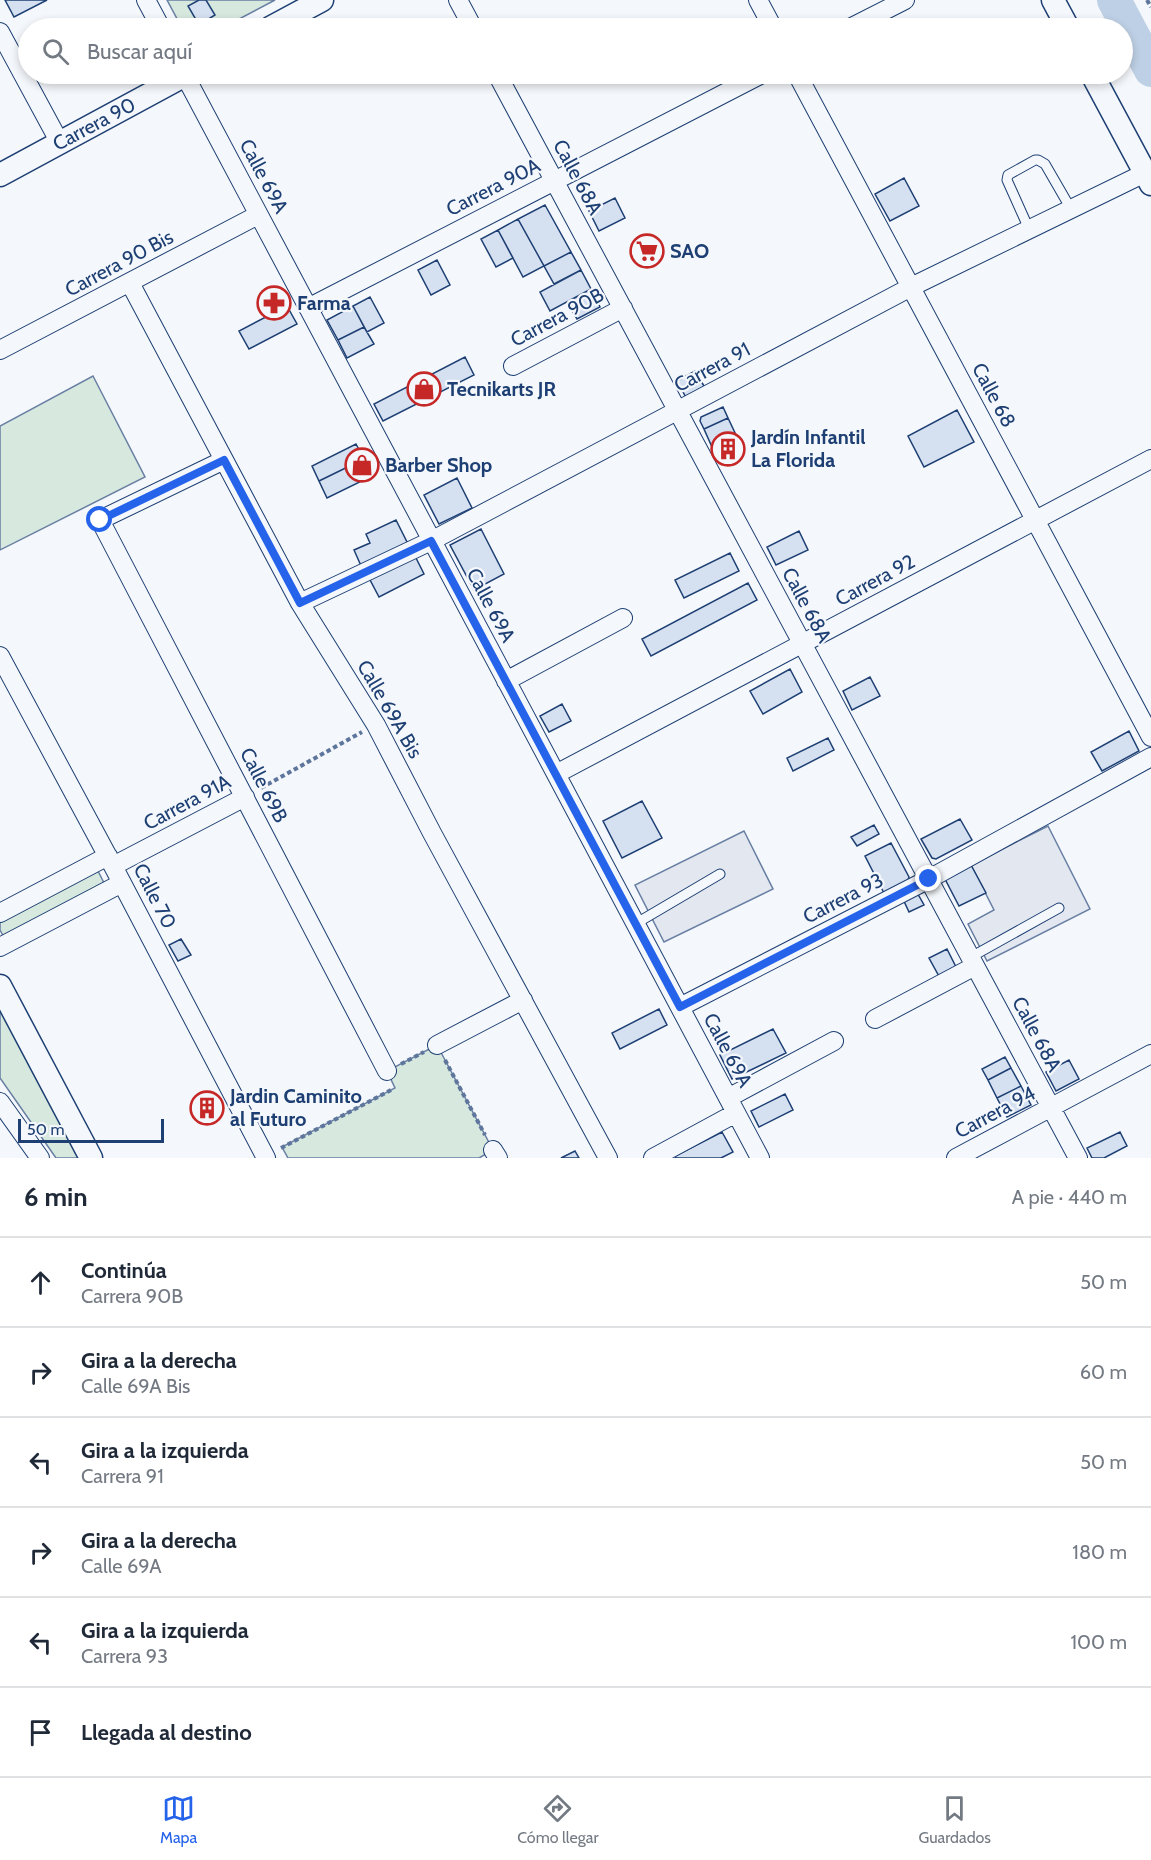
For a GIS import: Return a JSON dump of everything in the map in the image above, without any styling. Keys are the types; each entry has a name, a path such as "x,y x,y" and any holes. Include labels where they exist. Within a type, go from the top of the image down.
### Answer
{"street":[{"path":"147,0 156,18"},
{"path":"289,18 322,0"},
{"path":"458,0 468,18"},
{"path":"758,0 768,18"},
{"path":"870,18 905,0"},
{"path":"1053,0 1063,18"},
{"path":"0,32 18,65"},
{"path":"28,84 60,143"},
{"name":"Carrera 90","path":"0,175 167,84"},
{"name":"Calle 69A","path":"190,84 760,1158"},
{"name":"Calle 68A","path":"502,84 1078,1158"},
{"name":"Carrera 90A","path":"308,308 743,84"},
{"name":"Calle 68","path":"802,84 1151,737"},
{"path":"1097,84 1148,179"},
{"name":"Carrera 91","path":"300,603 431,541 911,287 1071,209 1148,179"},
{"name":"Carrera 90 Bis","path":"0,350 258,214"},
{"name":"Calle 69A Bis","path":"130,283 300,603 376,725 608,1158"},
{"name":"Carrera 90B","path":"513,366 623,308"},
{"name":"Carrera 92","path":"556,774 1151,459"},
{"name":"Calle 69B","path":"224,460 100,520 387,1071"},
{"path":"506,681 623,618"},
{"name":"Calle 70","path":"0,656 111,861 266,1157"},
{"name":"Carrera 93","path":"680,1007 929,879 1151,757"},
{"name":"Carrera 91A","path":"0,913 245,797"},
{"path":"0,947 122,883"},
{"path":"874,1019 973,962"},
{"path":"0,986 91,1158"},
{"path":"437,1045 523,999"},
{"path":"653,1158 834,1041"},
{"name":"Carrera 94","path":"956,1158 1151,1054"},
{"path":"0,1102 40,1158"}],"lane":[{"path":"1029,229 1007,180 1008,175 1035,160 1045,164 1071,209"},
{"path":"635,924 720,874"},
{"path":"973,962 1059,908"}],"path":[{"path":"1147,0 1151,8"},
{"name":"Carrera 91A","path":"245,797 376,725"},
{"path":"266,1157 396,1088 387,1071 437,1045 496,1154"}],"shaded area":[{"path":"167,0 275,0 241,18 177,18"},
{"path":"93,376 145,477 0,550 0,426"},
{"path":"1048,826 1090,909 987,961 968,924 994,910 971,865"},
{"path":"744,831 773,889 664,942 635,885"},
{"path":"97,869 106,887 5,939 0,930 0,920"},
{"path":"0,1005 81,1158 56,1158 0,1078"},
{"path":"437,1045 493,1150 479,1158 288,1158 282,1147 395,1088 387,1071"}],"building":[{"path":"5,0 47,0 14,17"},
{"path":"199,0 206,0 215,15 210,18 195,18 188,6"},
{"path":"904,178 919,206 890,221 875,194"},
{"path":"615,198 625,218 599,231 589,211"},
{"path":"545,205 571,252 544,266 518,219"},
{"path":"518,219 544,266 523,277 498,230"},
{"path":"498,230 513,258 496,267 481,239"},
{"path":"571,252 581,270 554,284 544,266"},
{"path":"437,260 450,285 431,295 418,270"},
{"path":"581,270 591,289 550,311 540,292"},
{"path":"591,289 600,307 577,319 567,302"},
{"name":"Farma","path":"281,295 284,302 267,311 263,305"},
{"path":"370,297 384,323 367,332 353,306"},
{"path":"287,306 297,324 249,349 239,331"},
{"path":"353,306 364,327 338,340 327,320"},
{"path":"364,327 374,344 347,358 338,340"},
{"name":"Tecnikarts JR","path":"465,357 474,375 383,421 374,404"},
{"path":"695,371 707,391 688,401 677,381"},
{"path":"723,407 728,418 704,429 700,421 701,417"},
{"path":"957,410 974,442 924,467 908,436"},
{"path":"728,418 736,435 712,447 704,429"},
{"name":"Jardín Infantil La Florida","path":"736,435 744,450 720,462 712,447"},
{"path":"356,444 364,459 319,481 312,466"},
{"path":"364,459 372,476 327,498 319,481"},
{"path":"457,478 472,508 439,524 424,495"},
{"path":"396,520 409,546 362,568 354,550 370,543 366,534"},
{"path":"481,529 504,574 474,590 450,545"},
{"path":"799,531 808,550 776,565 767,547"},
{"path":"730,553 739,571 684,598 675,580"},
{"path":"414,554 424,574 379,597 368,576"},
{"path":"748,583 757,600 651,656 642,639"},
{"path":"790,669 802,692 763,714 750,691"},
{"path":"870,677 880,696 852,710 843,691"},
{"path":"562,704 571,721 549,732 540,716"},
{"path":"1129,731 1139,751 1102,771 1091,752"},
{"path":"828,738 834,750 793,771 787,758"},
{"path":"642,801 662,838 622,858 603,821"},
{"path":"960,819 972,840 936,859 932,858 921,839"},
{"path":"874,825 879,834 857,846 851,837"},
{"path":"891,843 909,877 907,883 885,895 865,856"},
{"path":"971,865 986,893 959,906 945,879"},
{"path":"915,893 924,905 909,912 903,899"},
{"path":"181,939 191,955 178,961 169,945"},
{"path":"947,949 957,969 940,978 929,958"},
{"path":"659,1009 667,1025 620,1049 612,1033"},
{"path":"773,1029 786,1053 732,1079 720,1055"},
{"path":"1005,1057 1011,1068 988,1080 982,1069"},
{"path":"1069,1060 1079,1079 1056,1091 1046,1072"},
{"path":"1011,1068 1021,1086 997,1098 988,1080"},
{"path":"1021,1086 1031,1105 1007,1117 997,1098"},
{"path":"785,1094 793,1110 759,1127 751,1111"},
{"name":"Jardin Caminito al Futuro","path":"210,1097 219,1111 204,1118 195,1105"},
{"path":"722,1132 733,1152 721,1158 676,1158 675,1156"},
{"path":"1120,1132 1127,1146 1104,1158 1092,1158 1087,1148"},
{"path":"575,1151 579,1158 561,1158"}],"waterway":[{"path":"1114,0 1124,18"},
{"path":"1133,36 1151,70"}],"place":[{"name":"SAO","path":"647,251"},
{"name":"Farma","path":"274,303"},
{"name":"Tecnikarts JR","path":"424,389"},
{"name":"Jardín Infantil La Florida","path":"728,449"},
{"name":"Barber Shop","path":"362,465"},
{"name":"Jardin Caminito al Futuro","path":"207,1108"}],"route":[{"path":"100,520 224,460 300,603 431,541 680,1007 929,879"}]}
